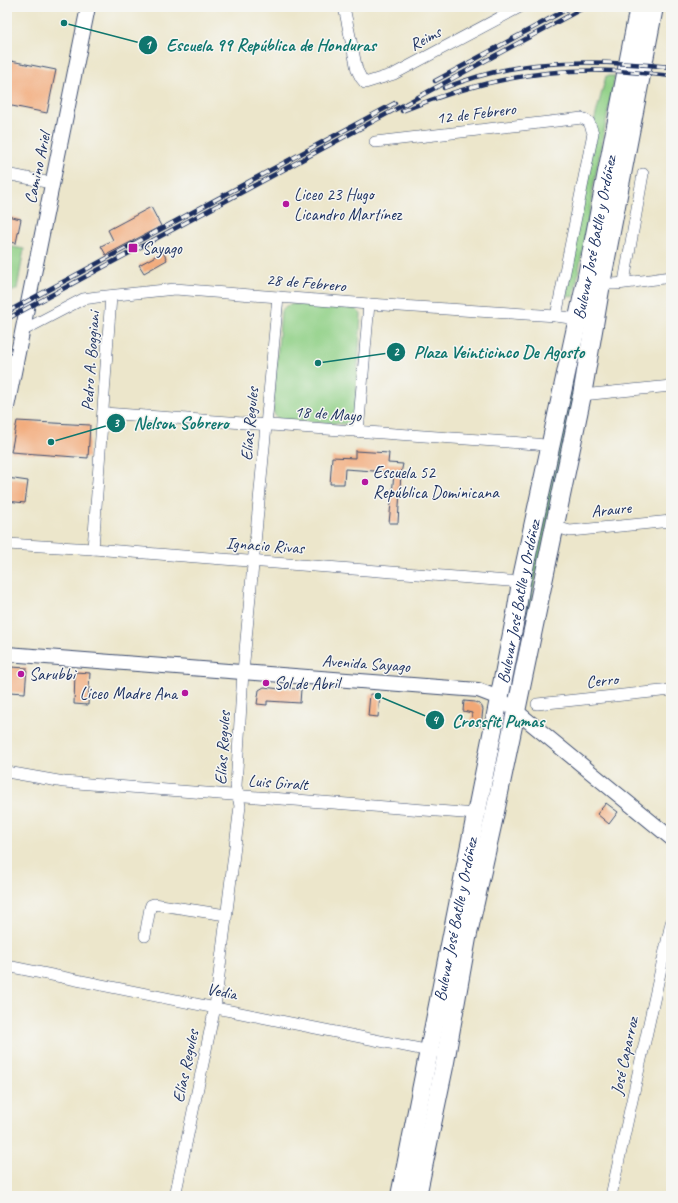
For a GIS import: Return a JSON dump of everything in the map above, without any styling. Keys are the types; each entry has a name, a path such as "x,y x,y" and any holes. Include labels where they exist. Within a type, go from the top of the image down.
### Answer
{"main road":[{"name":"Bulevar José Batlle y Ordóñez","path":"594,282 638,7"},
{"name":"Bulevar José Batlle y Ordóñez","path":"400,1196 430,1051 521,582 550,446 586,321 654,7"},
{"name":"Bulevar José Batlle y Ordóñez","path":"417,1196 445,1062 467,938 556,527 582,395 586,321"}],"street":[{"name":"Camino Ariel","path":"7,407 88,7"},
{"name":"Reims","path":"344,7 357,70 365,83 394,74 520,7"},
{"name":"12 de Febrero","path":"374,142 582,118"},
{"name":"Bulevar José Batlle y Ordóñez","path":"556,316 592,133 589,122 582,118"},
{"path":"7,174 52,183"},
{"path":"624,282 643,174"},
{"path":"594,282 624,282 671,277"},
{"name":"28 de Febrero","path":"22,330 83,299 175,289 369,304 556,316 586,321"},
{"name":"Pedro A. Boggiani","path":"93,548 104,413 111,296"},
{"name":"Elías Regules","path":"175,1196 215,1007 240,806 236,786 243,672 278,297"},
{"path":"358,432 369,304"},
{"path":"582,395 671,386"},
{"name":"18 de Mayo","path":"104,413 550,446"},
{"name":"Araure","path":"556,527 570,531 671,520"},
{"name":"Ignacio Rivas","path":"7,544 93,548 521,582"},
{"name":"Avenida Sayago","path":"7,654 478,690 499,698 516,710 671,838"},
{"name":"Cerro","path":"537,704 671,690"},
{"name":"Luis Giralt","path":"7,772 64,782 476,814"},
{"path":"145,936 150,908 151,905 154,904 226,914"},
{"name":"José Caparroz","path":"611,1196 671,923"},
{"name":"Vedia","path":"7,966 430,1051"}],"green space":[{"path":"606,76 615,76 574,297 566,296 594,122"},
{"path":"7,246 24,249 17,289 7,294"},
{"path":"293,304 356,309 361,314 355,417 350,422 344,424 281,420 274,414 273,408 281,311 286,306"},
{"path":"576,360 575,393 524,634 525,597"}],"building":[{"path":"11,61 56,70 47,113 7,105 7,81"},
{"path":"151,207 161,226 106,255 101,246 113,240 108,230"},
{"path":"7,216 21,219 16,243 7,242"},
{"path":"163,252 167,260 144,273 139,265"},
{"path":"17,421 90,425 88,458 11,452"},
{"path":"355,451 389,453 388,463 403,464 401,473 398,523 389,523 394,474 387,474 388,472 345,469 344,484 330,484 332,457 355,458"},
{"path":"7,478 28,481 25,503 7,501"},
{"path":"11,667 27,668 25,693 9,692"},
{"path":"75,672 90,673 88,705 74,704"},
{"path":"264,687 301,689 300,703 267,701 267,705 257,704 259,690"},
{"path":"370,694 380,695 378,717 368,716"},
{"path":"464,701 475,702 481,705 483,709 481,726 471,725 472,713 463,711"},
{"path":"606,803 618,812 609,824 597,814"}],"railway":[{"path":"435,81 571,7"},
{"path":"7,319 585,7"},
{"path":"444,88 509,69 548,64 590,62 671,67"},
{"path":"402,111 454,92 507,79 534,75 589,70 623,71 671,76"},
{"path":"7,312 395,103"}],"place":[{"name":"Escuela 99 República de Honduras","path":"64,23"},
{"name":"Liceo 23 Hugo Licandro Martínez","path":"286,204"},
{"name":"Sayago","path":"133,248"},
{"name":"Plaza Veinticinco De Agosto","path":"318,363"},
{"name":"Nelson Sobrero","path":"51,442"},
{"name":"Escuela 52 República Dominicana","path":"365,482"},
{"name":"Sarubbi","path":"21,674"},
{"name":"Sol de Abril","path":"266,683"},
{"name":"Liceo Madre Ana","path":"185,693"},
{"name":"Crossfit Pumas","path":"378,696"}]}
